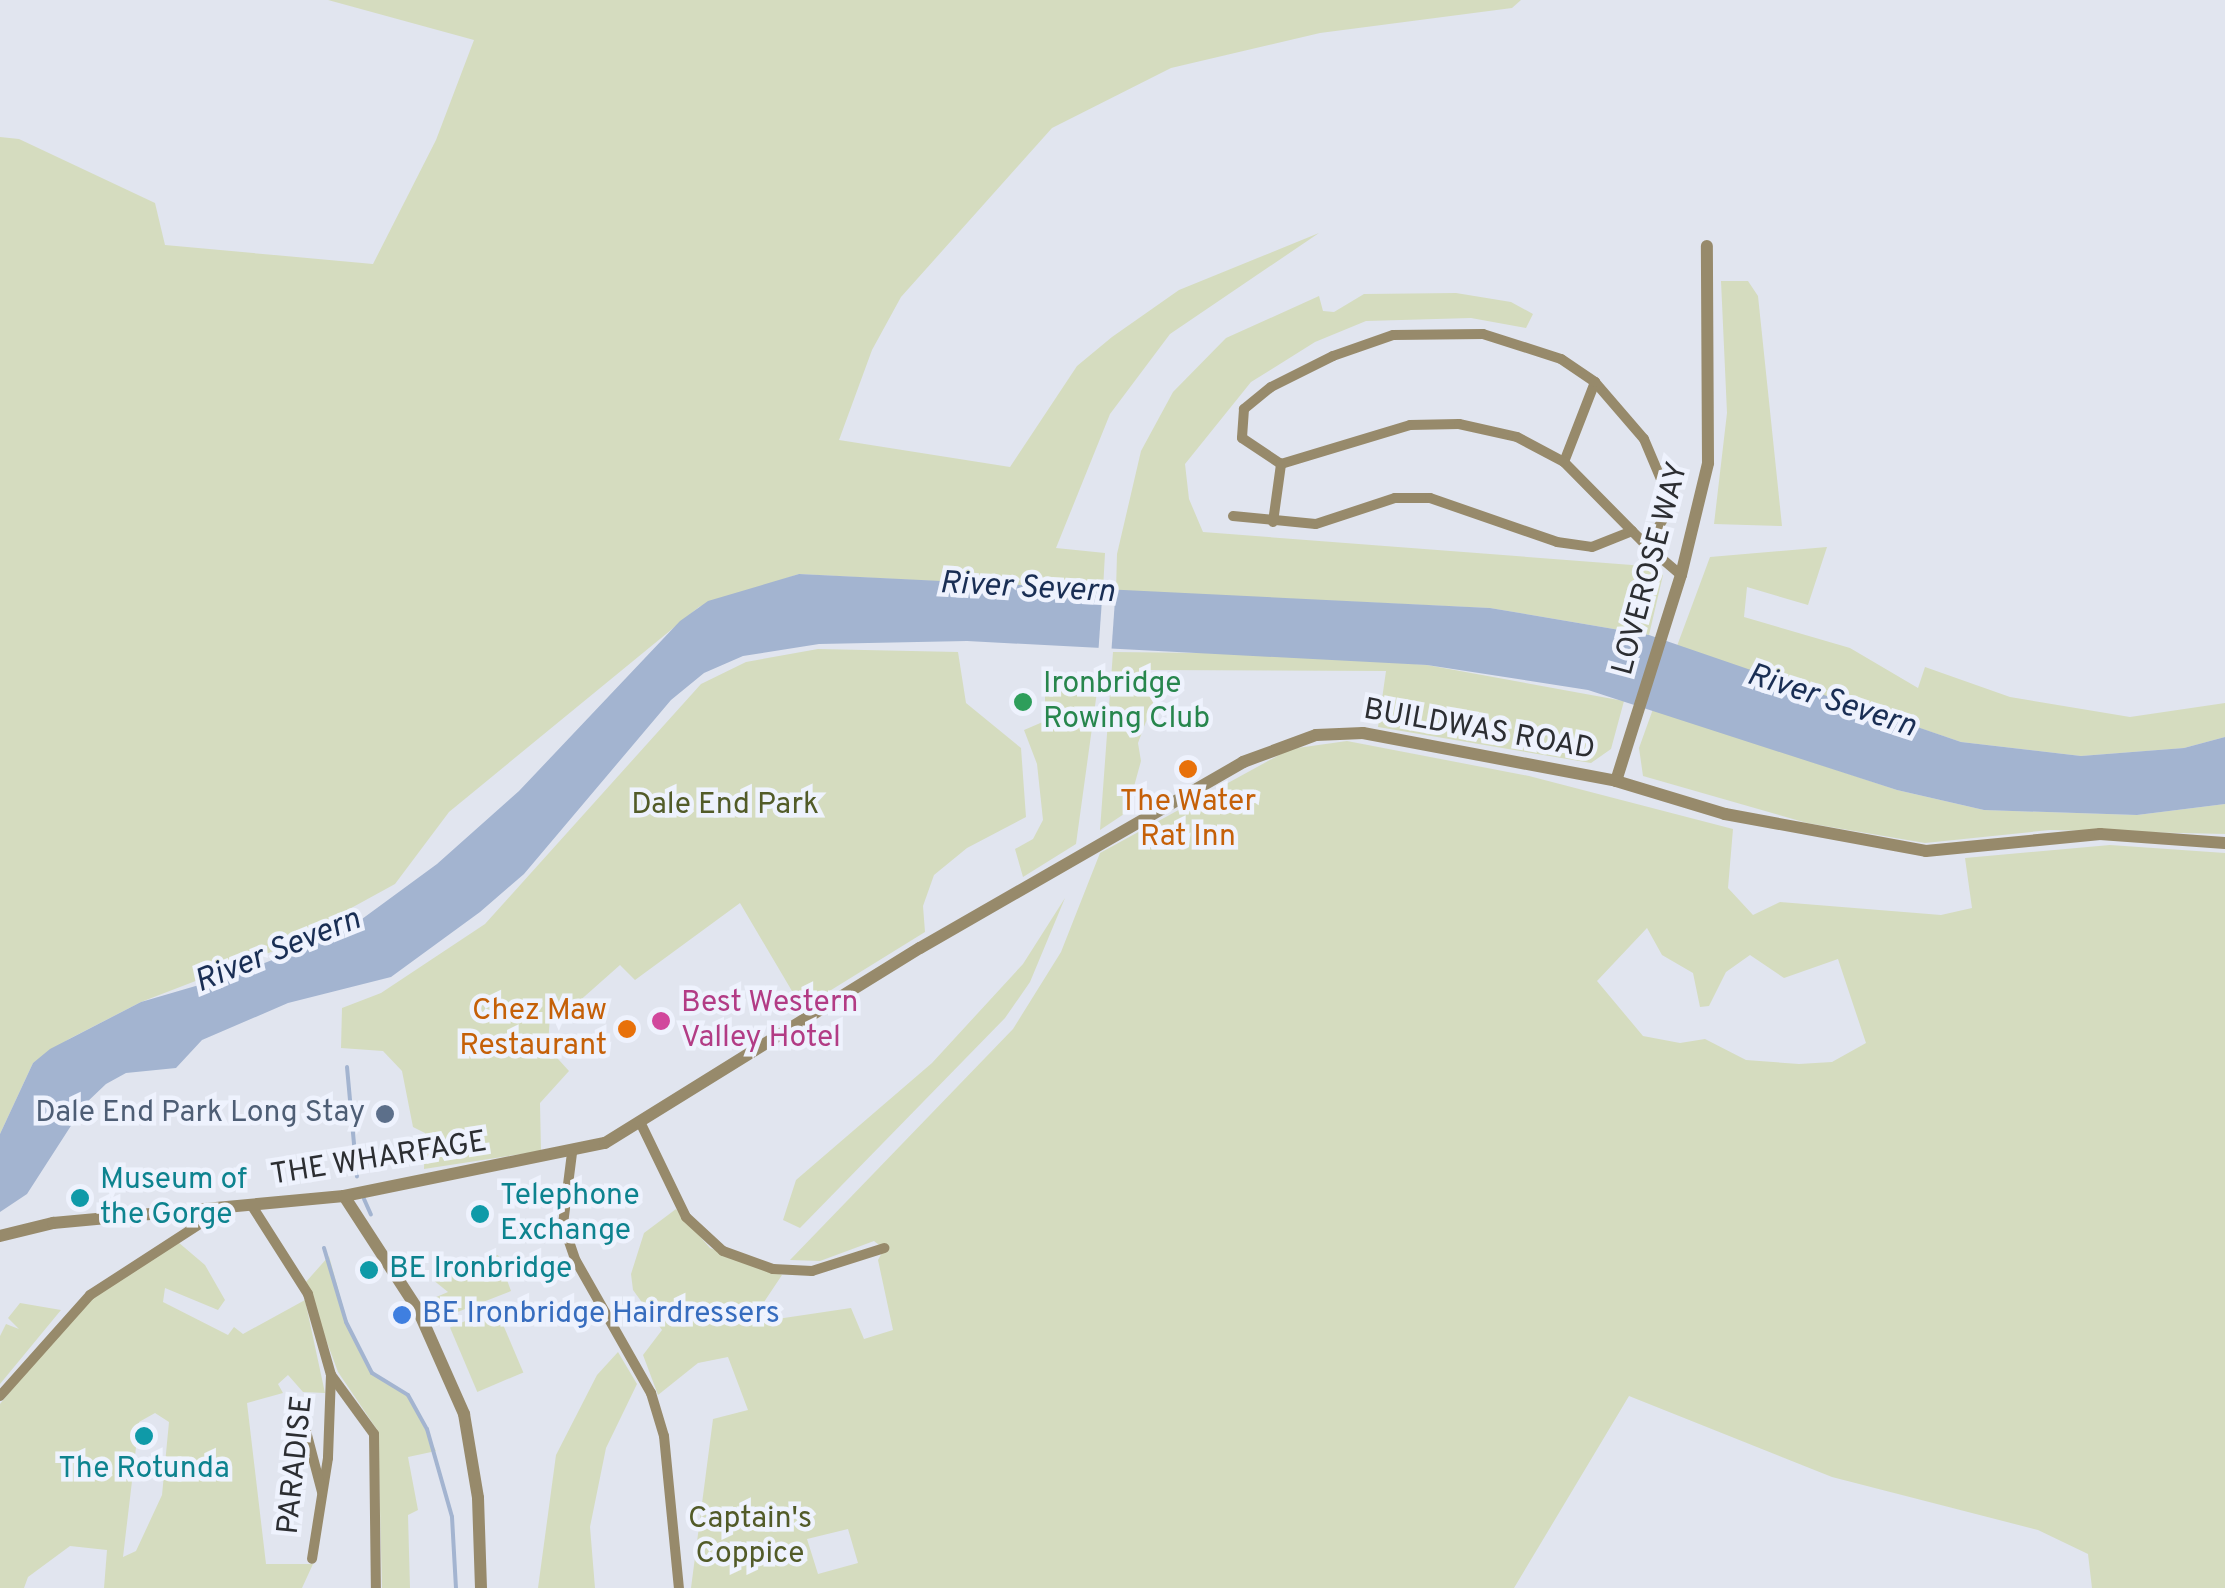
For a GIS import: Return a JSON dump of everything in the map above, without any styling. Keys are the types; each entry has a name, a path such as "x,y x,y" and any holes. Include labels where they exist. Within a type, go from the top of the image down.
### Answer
{"street":[{"name":"LOVEROSE WAY","path":"1616,781 1681,575 1708,463 1707,246"},
{"path":"1281,464 1242,438 1244,410 1317,364 1393,335 1483,334 1561,359 1595,382 1644,439 1663,484 1665,516 1648,546"},
{"path":"1564,462 1595,382"},
{"path":"1281,464 1410,424 1459,424 1517,437 1564,462 1632,532 1681,575"},
{"path":"1274,522 1281,464"},
{"path":"1234,516 1316,524 1396,498 1430,498 1557,542 1592,547 1632,532"},
{"name":"BUILDWAS ROAD","path":"642,1126 732,1061 1265,750 1316,735 1364,734 1616,781 1725,814 1926,851 2100,834 2225,843"},
{"path":"642,1126 686,1216 723,1252 773,1269 812,1272 836,1268 876,1246"},
{"name":"THE WHARFAGE","path":"0,1236 53,1223 220,1211 344,1196 572,1153 642,1126"},
{"path":"572,1153 563,1224 576,1261 651,1393 666,1452 679,1588"},
{"path":"344,1196 418,1310 452,1382 470,1441 481,1588"},
{"name":"PARADISE","path":"252,1206 308,1294 331,1375 374,1434 376,1588"},
{"path":"0,1396 90,1295 220,1211"},
{"name":"PARADISE","path":"312,1560 322,1492 331,1375"},
{"path":"301,1412 322,1492"}],"green space":[{"path":"328,0 1521,0 1512,8 1320,33 1171,68 1052,128 901,297 872,350 839,440 1010,467 1077,366 1112,337 1179,290 1319,233 1170,334 1110,414 1056,548 1105,553 1103,590 799,574 699,607 449,812 395,884 271,952 141,1002 69,1039 33,1063 0,1134 0,137 19,139 155,203 165,245 373,264 436,140 474,40"},
{"path":"1721,281 1748,281 1758,296 1782,526 1714,524 1727,413"},
{"path":"1456,293 1511,302 1533,314 1526,328 1471,318 1366,321 1315,342 1251,382 1185,464 1189,499 1203,532 1645,566 1663,575 1649,635 1490,608 1116,591 1117,554 1141,451 1173,392 1226,338 1319,296 1323,311 1334,312 1364,294"},
{"path":"1827,547 1808,605 1747,587 1744,617 1850,648 1918,688 1925,667 2010,697 2130,717 2225,703 2225,737 2184,748 2081,756 1961,742 1677,646 1710,557"},
{"name":"Dale End Park","path":"818,649 958,652 966,703 1021,748 1026,817 967,848 934,875 923,906 925,932 802,1008 740,903 635,980 620,965 558,1020 550,1014 548,1048 569,1071 540,1103 541,1151 424,1169 425,1133 413,1127 402,1071 383,1051 341,1048 342,1008 381,993 485,924 701,684 746,662"},
{"path":"1113,652 1287,654 1427,665 1624,701 1611,749 1591,763 1378,727 1386,671 1148,670 1154,700 1138,743 1141,761 1127,812 1100,830"},
{"path":"1045,677 1099,677 1076,844 1023,877 1015,849 1033,839 1043,820 1037,764 1024,730 1045,721"},
{"path":"1653,709 1897,790 1984,810 2137,815 2225,804 2225,834 2050,830 1925,843 1807,823 1643,776 1639,748"},
{"name":"Captain's Coppice","path":"1347,741 1529,776 1733,829 1728,888 1753,915 1780,902 1941,915 1972,908 1965,858 2110,845 2225,853 2225,1588 2092,1588 2088,1554 2038,1530 1832,1477 1629,1396 1514,1588 691,1588 713,1419 748,1410 728,1357 698,1363 658,1395 643,1355 662,1330 633,1290 631,1274 644,1233 676,1209 710,1248 782,1275 750,1323 851,1308 864,1339 893,1330 878,1260 884,1249 874,1241 820,1261 790,1260 1013,1029 1061,952 1100,853 1290,749","holes":["1647,928 1662,955 1693,973 1700,1007 1709,1006 1726,972 1750,955 1784,978 1838,959 1866,1043 1832,1062 1799,1064 1746,1060 1705,1039 1680,1043 1643,1036 1597,981","848,1529 858,1563 818,1574 807,1539"]},
{"path":"1065,898 1030,982 1005,1018 800,1228 783,1220 796,1180 932,1063 1023,964"},
{"path":"178,1242 205,1265 225,1300 218,1310 165,1288 163,1302 228,1335 234,1327 243,1334 305,1300 325,1393 303,1392 288,1375 278,1384 283,1393 247,1403 266,1564 313,1564 302,1588 104,1588 107,1550 70,1546 28,1577 24,1588 0,1588 0,1404 81,1305","holes":["155,1413 169,1422 162,1495 136,1551 123,1557 139,1422"]},
{"path":"498,1255 511,1291 437,1320 427,1301 448,1292 432,1279"},
{"path":"329,1256 347,1321 372,1373 408,1395 436,1451 408,1457 418,1510 408,1515 410,1588 382,1588 378,1431 338,1372 305,1283"},
{"path":"20,1303 61,1310 0,1384 0,1336 6,1324 19,1329 8,1318"},
{"path":"496,1308 523,1372 477,1392 450,1328"},
{"path":"618,1352 637,1384 606,1448 590,1527 595,1588 538,1588 556,1455 597,1375"}],"water":[{"name":"River Severn","path":"799,574 1490,608 1649,635 1961,742 2081,756 2184,748 2225,737 2225,804 2137,815 1984,810 1897,790 1588,690 1427,665 967,641 819,644 743,656 704,673 671,700 524,874 480,912 391,977 288,1003 202,1040 176,1068 126,1073 106,1084 85,1104 27,1194 0,1212 0,1134 33,1063 50,1049 141,1002 240,973 347,930 437,864 519,791 680,621 708,601"}],"pier":[{"path":"1103,585 1116,586 1111,656 1098,655"}],"waterway":[{"path":"347,1067 357,1177"},
{"path":"364,1199 371,1215"},
{"path":"324,1248 346,1322 372,1373 408,1395 427,1429 452,1517 456,1588"}],"place":[{"name":"Ironbridge Rowing Club","path":"1023,702"},
{"name":"The Water Rat Inn","path":"1188,769"},
{"name":"Best Western Valley Hotel","path":"661,1021"},
{"name":"Chez Maw Restaurant","path":"627,1029"},
{"name":"Dale End Park Long Stay","path":"385,1114"},
{"name":"Museum of the Gorge","path":"80,1198"},
{"name":"Telephone Exchange","path":"480,1214"},
{"name":"BE Ironbridge","path":"369,1270"},
{"name":"BE Ironbridge Hairdressers","path":"402,1315"},
{"name":"The Rotunda","path":"144,1436"}]}
